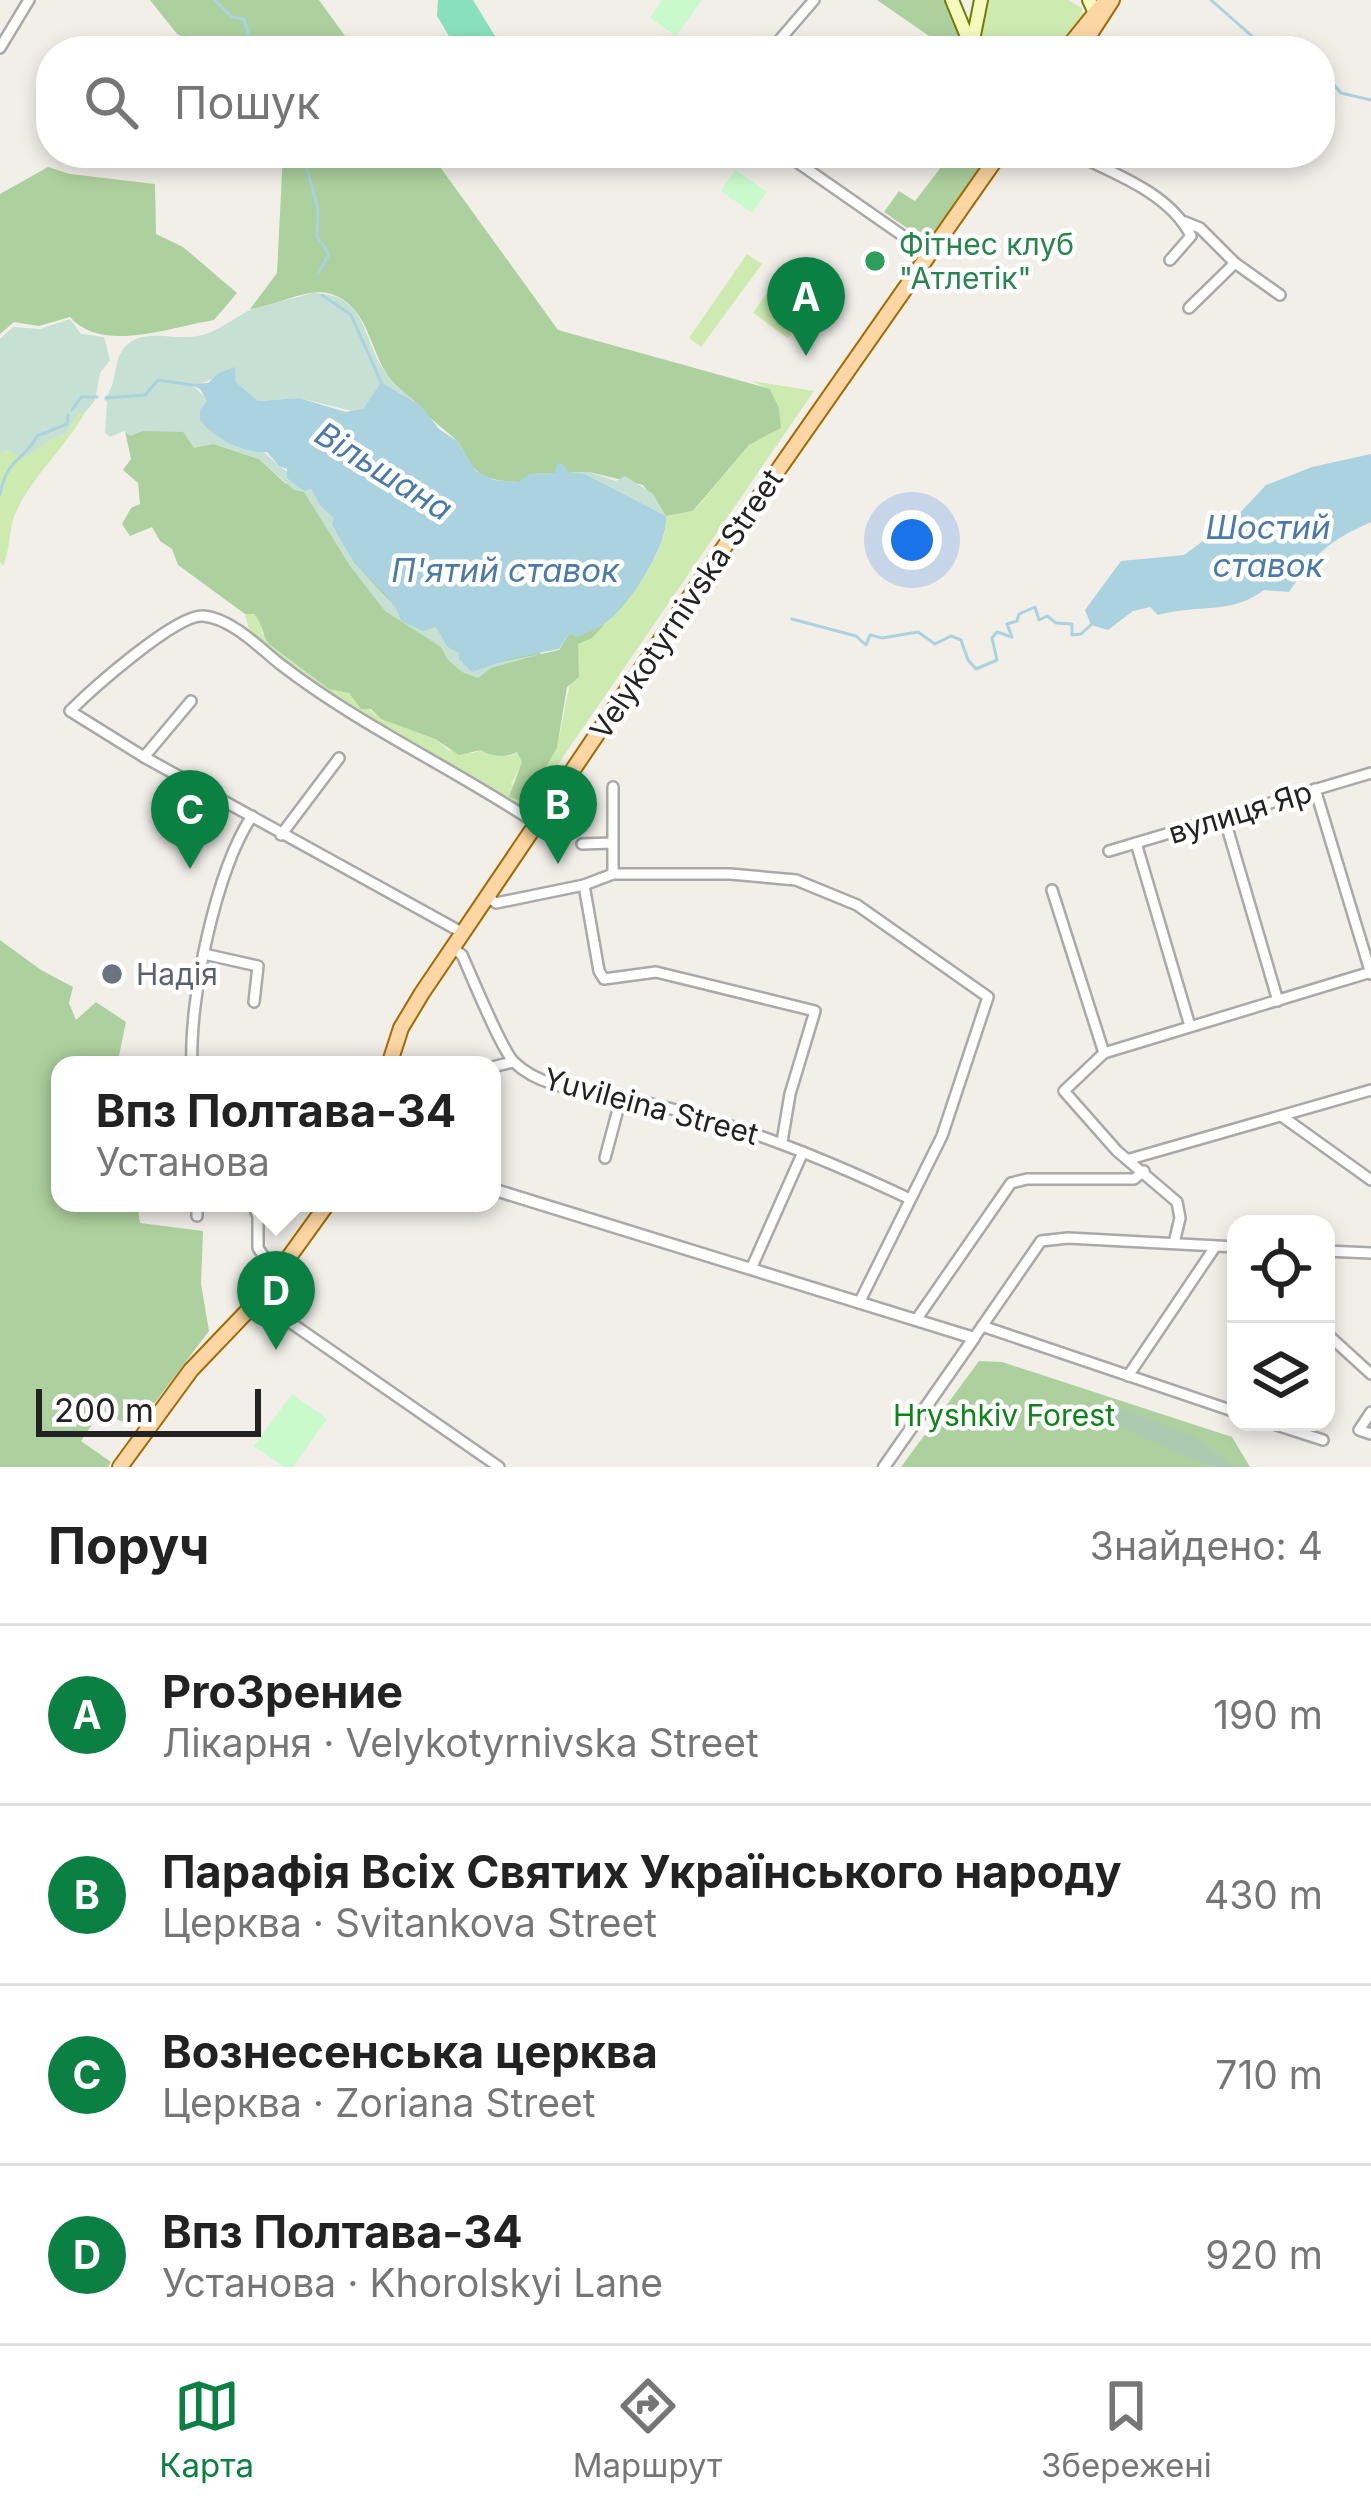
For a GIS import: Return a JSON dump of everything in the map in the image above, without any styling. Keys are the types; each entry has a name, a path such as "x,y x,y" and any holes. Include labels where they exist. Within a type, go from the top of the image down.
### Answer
{"main road":[{"path":"952,0 967,36"},
{"path":"973,36 981,0"},
{"path":"1078,36 1100,7"},
{"path":"1086,36 1100,7"},
{"name":"Velykotyrnivska Street","path":"392,1056 401,1028 452,948 989,168"},
{"path":"120,1467 191,1370 277,1276 322,1212"}],"street":[{"path":"0,48 29,0"},
{"path":"783,36 814,0"},
{"path":"806,168 929,254"},
{"path":"1101,168 1159,198 1280,295"},
{"path":"1170,260 1191,236 1184,221"},
{"path":"1189,308 1235,263"},
{"path":"463,934 144,757 70,710 120,665 189,619 206,616 246,637 357,717 475,782 537,824"},
{"path":"144,757 191,701"},
{"path":"281,835 339,758"},
{"name":"вулиця Яр","path":"1108,851 1371,773"},
{"path":"613,787 613,874"},
{"path":"1174,1244 1180,1208 1118,1151 1064,1091 1104,1053 1371,973 1316,789"},
{"path":"194,1056 204,953 229,863 253,816"},
{"path":"1224,818 1278,1001"},
{"path":"582,844 612,843"},
{"path":"1136,843 1190,1026"},
{"path":"488,897 496,903 584,885 613,874 730,874 796,880 857,905 982,990 988,1008 942,1136 860,1303"},
{"path":"584,885 604,979 656,972 815,1011 790,1094 782,1142"},
{"path":"1052,890 1104,1053"},
{"name":"Yuvileina Street","path":"452,948 462,955 513,1062 554,1085 679,1108 782,1142 910,1199"},
{"path":"204,953 258,966 254,1002"},
{"path":"501,1065 513,1062"},
{"path":"1130,1159 1371,1090"},
{"path":"605,1159 621,1098"},
{"path":"1283,1117 1371,1180"},
{"path":"752,1269 803,1152"},
{"path":"916,1320 1011,1183 1134,1179 1144,1171"},
{"path":"501,1193 951,1331 978,1332 1227,1409"},
{"path":"256,1212 258,1248 277,1276"},
{"path":"884,1467 1041,1241 1068,1238 1227,1247"},
{"path":"1128,1376 1215,1246"},
{"path":"1335,1251 1371,1253"},
{"path":"258,1300 499,1467"},
{"path":"951,1331 964,1353"},
{"path":"1335,1341 1371,1374"},
{"path":"1371,1412 1359,1430 1371,1434"},
{"path":"1295,1431 1323,1440"}],"green space":[{"path":"150,0 319,0 345,36 181,36"},
{"path":"438,0 473,0 495,36 449,36 437,16"},
{"path":"662,0 702,0 676,36 650,18"},
{"path":"877,0 946,0 962,36 929,36"},
{"path":"988,0 1068,0 1082,8 1083,14 1065,36 980,36"},
{"path":"46,168 155,184 156,234 183,247 237,293 214,320 158,332 100,334 70,317 39,326 14,322 0,334 0,194"},
{"path":"282,168 441,168 558,330 770,389 781,428 749,445 693,511 666,516 643,485 589,472 530,474 520,482 497,480 480,474 455,439 394,384 360,318 343,300 322,292 250,309 277,273"},
{"path":"940,168 980,168 933,235 920,237 884,212 899,191 915,201"},
{"path":"735,170 767,192 752,213 721,191"},
{"path":"747,254 762,264 701,347 689,338"},
{"path":"771,287 806,312 788,338 753,313"},
{"path":"311,293 351,306 384,370 421,406 381,382 356,412 299,398 258,401 236,382 235,369 192,385 279,466 311,488 335,518 353,561 398,609 436,626 447,646 481,666 541,654 491,668 478,678 462,672 441,647 385,611 350,566 304,492 294,490 259,459 214,444 194,448 183,432 143,431 130,436 124,431 110,437 105,433 104,399 120,354 130,342 146,336 204,334 253,309"},
{"path":"70,319 81,334 104,337 110,360 100,373 95,400 65,434 29,455 23,458 7,450 0,454 0,339 13,327 40,329"},
{"path":"752,381 814,391 526,811 350,711 252,641 245,614 254,613 262,634 381,719 435,739 448,750 510,756 517,752 523,762 511,784 529,797 557,748 578,643 606,623 636,588 659,550 666,516 694,511 749,445 781,428 779,408 770,390"},
{"path":"78,414 84,414 17,510 3,566 0,454 7,450 23,457 29,454 65,434"},
{"path":"125,431 183,431 205,444 259,459 285,483 306,491 541,654 559,650 569,634 605,624 578,644 579,677 567,687 557,748 529,796 509,797 522,762 517,752 499,756 481,750 459,755 435,739 381,719 371,709 361,709 349,693 329,689 269,644 254,614 245,614 178,565 172,549 152,527 130,536 122,524 131,508 140,504 138,483 123,470 131,459"},
{"path":"567,472 589,472 616,481 625,476 653,494 666,516 585,474"},
{"path":"0,940 73,987 69,1003 76,1020 96,1002 126,1022 119,1056 51,1056 51,1212 138,1212 140,1223 203,1231 201,1284 209,1331 138,1425 102,1410 81,1441 111,1462 108,1467 0,1467"},
{"name":"Hryshkiv Forest","path":"979,1361 1002,1362 1232,1437 1250,1467 901,1467"},
{"path":"292,1394 327,1419 293,1467 284,1467 254,1446"},
{"path":"1120,1408 1194,1436 1234,1467 1209,1467 1108,1421"}],"water":[{"name":"П'ятий ставок","path":"235,367 236,382 258,401 299,398 346,412 363,409 381,382 421,406 439,429 457,441 476,471 494,480 519,482 530,474 555,473 557,463 564,465 568,472 585,474 666,516 661,543 635,590 604,624 577,637 569,634 559,649 472,672 436,627 423,631 401,621 389,599 351,557 332,524 334,518 311,489 304,491 287,478 287,469 267,452 230,443 200,420 207,401 200,389 189,384 208,383"},
{"name":"Шостий ставок","path":"1371,454 1371,522 1324,550 1289,592 1264,590 1227,606 1158,615 1150,607 1133,611 1108,630 1091,625 1085,610 1121,561 1184,555 1237,516 1266,485 1312,467"}],"waterway":[{"path":"215,0 232,17 244,19 249,36"},
{"path":"1211,0 1252,36"},
{"path":"1335,86 1341,93 1371,100"},
{"path":"307,168 318,210 317,237 329,254 318,274"},
{"path":"322,295 351,315 381,382"},
{"name":"Вільшана","path":"106,398 145,395 158,380 192,385"},
{"name":"Вільшана","path":"72,410 81,397 97,397"},
{"name":"Вільшана","path":"0,494 12,465 37,436 67,424 68,415"},
{"name":"Вільшана","path":"792,619 856,636 866,645 870,635 882,638 918,632 935,644 951,636 961,640 976,669 997,660 992,638 997,632 1012,637 1007,624 1035,607 1039,620 1047,616 1056,623 1072,624 1072,635 1093,623"}],"place":[{"name":"Фітнес клуб \"Атлетік\"","path":"875,261"},
{"name":"ProЗрение","path":"806,356"},
{"name":"Парафія Всіх Святих Українського народу","path":"558,864"},
{"name":"Вознесенська церква","path":"190,869"},
{"name":"Надія","path":"112,974"},
{"name":"Впз Полтава-34","path":"276,1350"}]}
